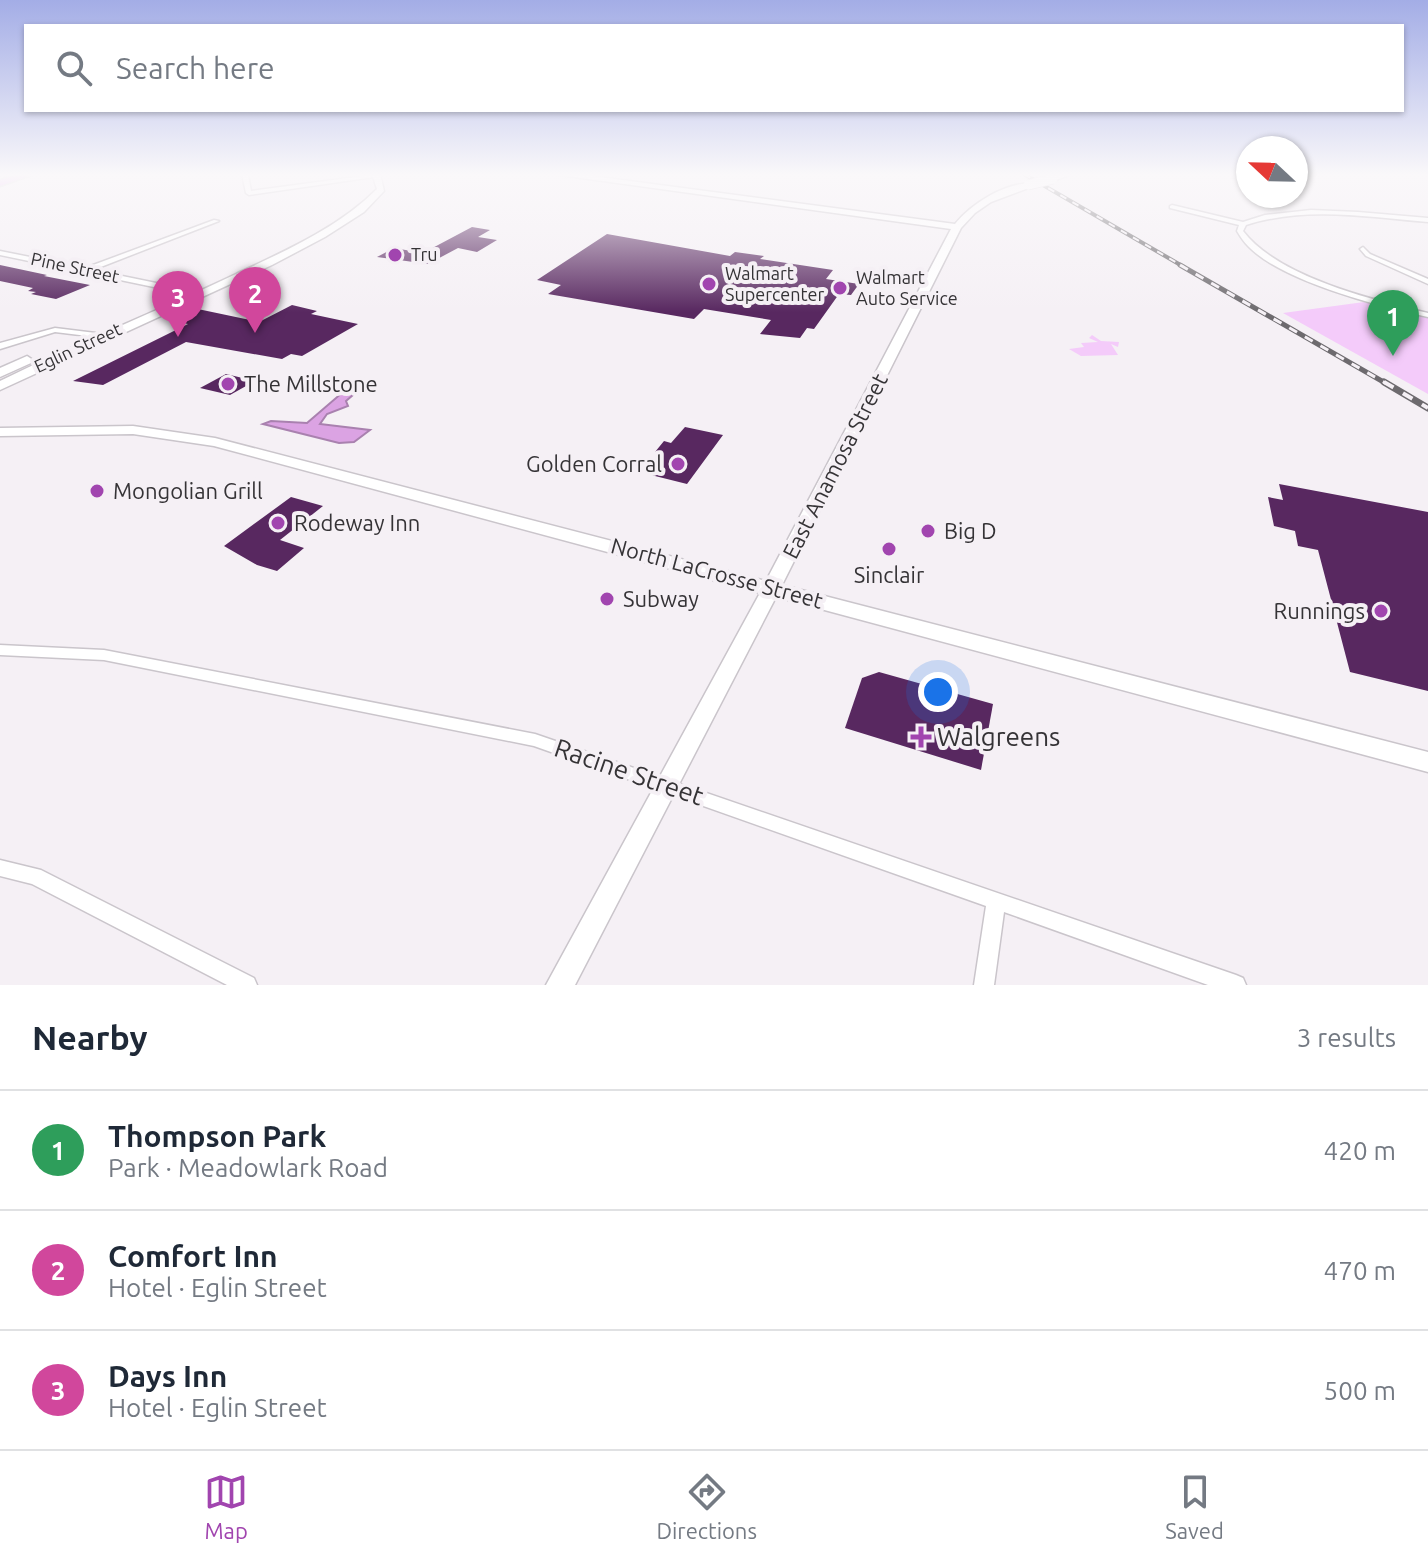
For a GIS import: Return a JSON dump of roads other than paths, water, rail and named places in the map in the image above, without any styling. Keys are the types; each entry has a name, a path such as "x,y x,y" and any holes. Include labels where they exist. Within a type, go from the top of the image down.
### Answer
{"main road":[{"name":"Eglin Street","path":"0,386 197,294 345,220"},
{"path":"904,220 957,227"},
{"name":"East Anamosa Street","path":"560,985 772,587 962,220"},
{"name":"Eglin Street","path":"0,373 183,291 330,230"},
{"name":"North LaCrosse Street","path":"0,432 133,430 203,439 1428,762"}],"street":[{"path":"1226,220 1243,224 1257,220"},
{"path":"87,271 216,221"},
{"path":"1243,224 1240,231 1251,246 1308,277 1368,301 1428,315"},
{"path":"1363,249 1368,255 1428,282"},
{"name":"Pine Street","path":"0,253 197,294"},
{"path":"0,346 47,331 104,336"},
{"name":"Racine Street","path":"0,650 104,655 535,740 1236,985"},
{"path":"0,868 35,876 247,985"},
{"path":"984,985 996,903"}],"railway":[{"path":"1103,220 1184,267"},
{"path":"1180,265 1387,384"},
{"path":"1384,382 1428,408"}],"place":[{"name":"Tru","path":"395,255"},
{"name":"Walmart Supercenter","path":"709,284"},
{"name":"Walmart Auto Service","path":"840,288"},
{"name":"Comfort Inn","path":"255,333"},
{"name":"Days Inn","path":"178,337"},
{"name":"Thompson Park","path":"1393,356"},
{"name":"The Millstone","path":"228,384"},
{"name":"Golden Corral","path":"678,464"},
{"name":"Mongolian Grill","path":"97,491"},
{"name":"Rodeway Inn","path":"278,523"},
{"name":"Big D","path":"928,531"},
{"name":"Sinclair","path":"889,549"},
{"name":"Subway","path":"607,599"},
{"name":"Runnings","path":"1381,611"},
{"name":"Walgreens","path":"921,737"}]}
